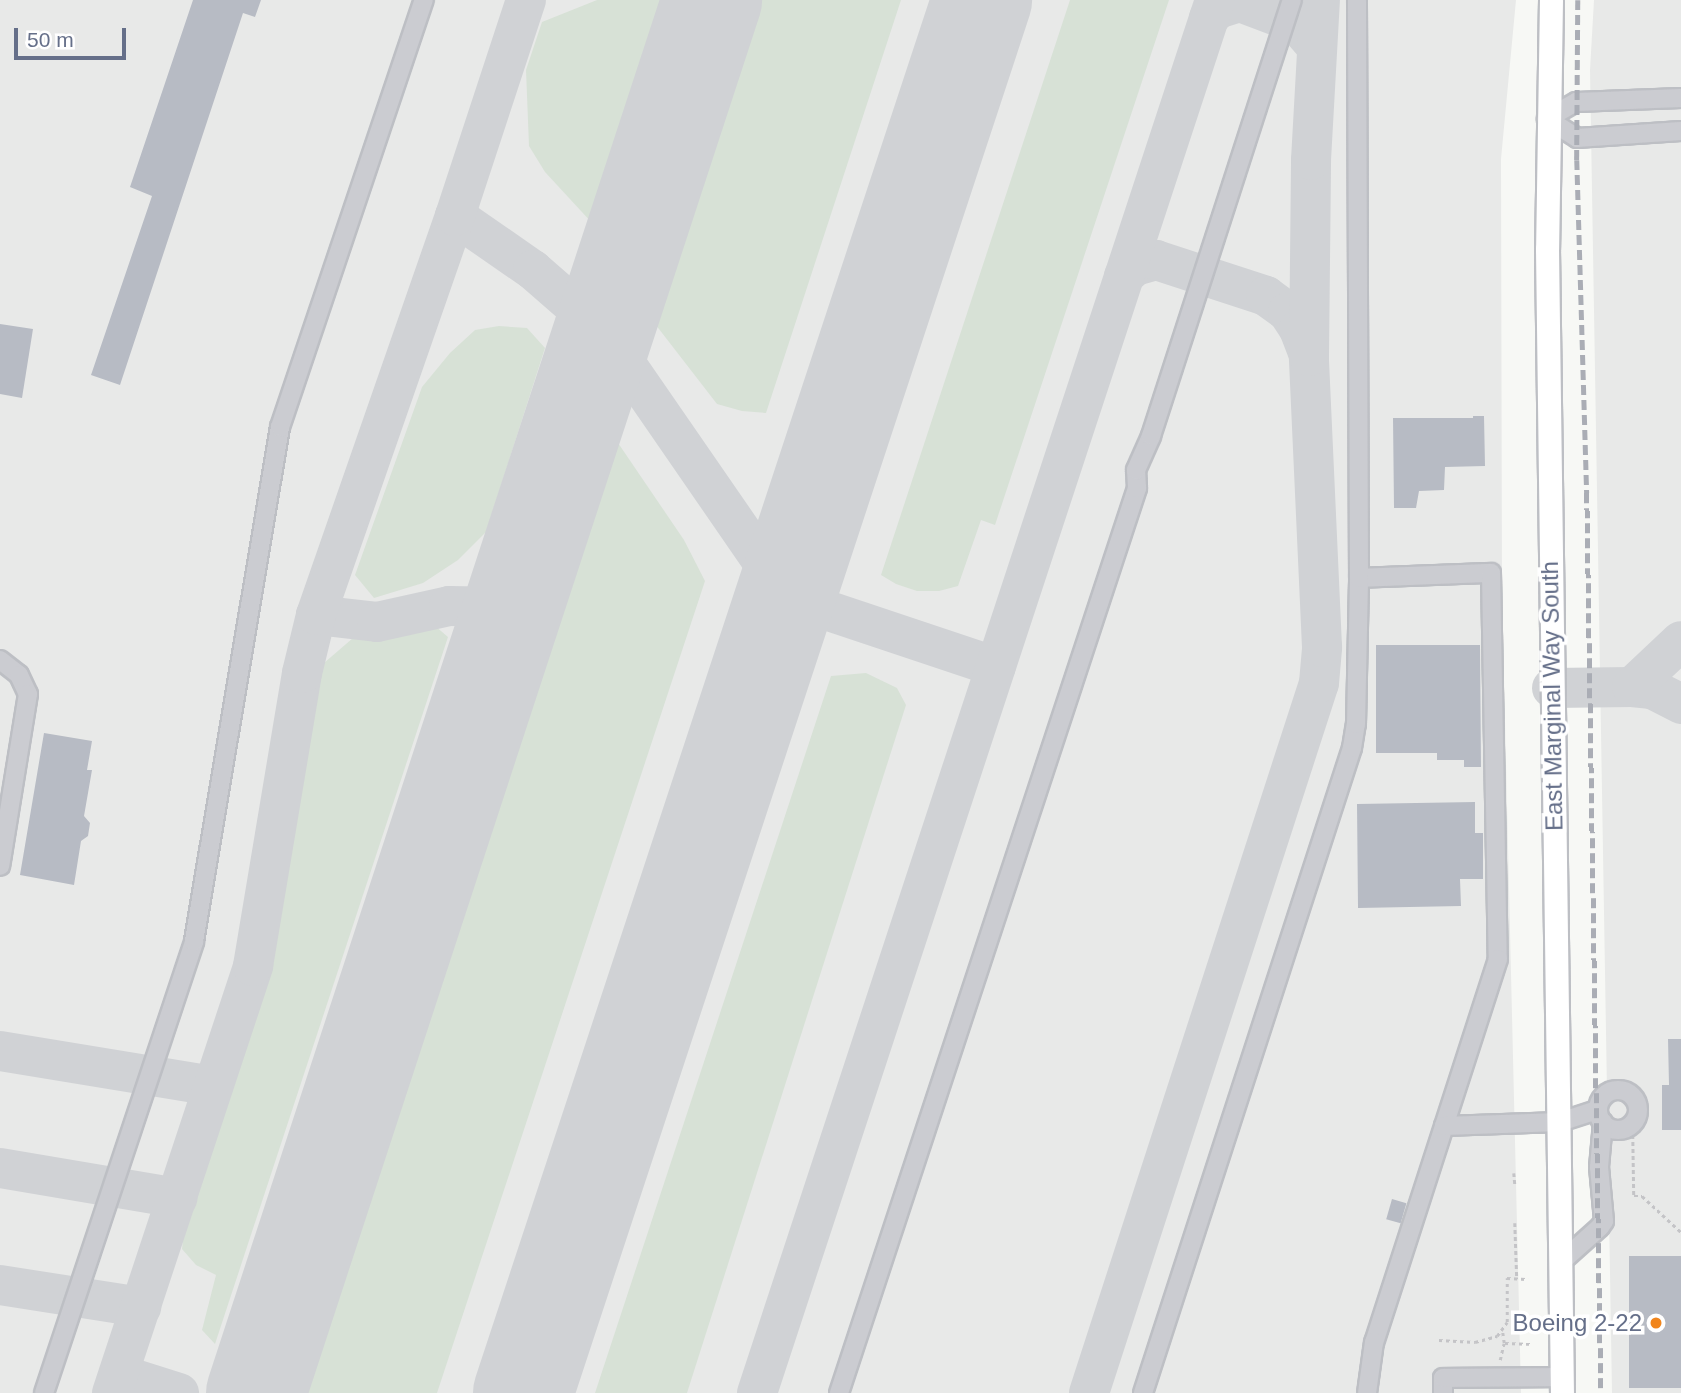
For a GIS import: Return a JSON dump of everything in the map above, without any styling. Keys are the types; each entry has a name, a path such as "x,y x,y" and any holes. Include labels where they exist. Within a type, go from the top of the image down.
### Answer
{"main road":[{"name":"East Marginal Way South","path":"1551,0 1547,119 1552,783 1560,1122 1562,1385"}],"lane":[{"path":"44,1393 194,941 279,427 424,0"},
{"path":"839,1393 1137,488 1136,470 1151,436 1292,0"},
{"path":"1143,1393 1352,748 1356,724 1359,578 1357,0"},
{"path":"1681,98 1576,102 1547,119 1577,138 1681,131"},
{"path":"1359,578 1491,573 1498,959 1374,1342 1367,1393"},
{"path":"0,660 19,676 28,694 0,866"},
{"path":"1561,1262 1604,1221 1600,1116 1606,1093 1618,1090 1629,1093 1638,1110 1628,1127 1614,1129 1600,1116"},
{"path":"1444,1126 1560,1122 1600,1116"},
{"path":"1443,1393 1443,1378 1562,1385"}],"path":[{"path":"1628,1127 1633,1135 1634,1196 1642,1196 1681,1232"},
{"path":"1514,1173 1515,1185"},
{"path":"1515,1223 1517,1279"},
{"path":"1440,1340 1475,1342 1497,1336 1507,1322 1507,1278 1528,1279"},
{"path":"1500,1360 1504,1343 1502,1329"},
{"path":"1504,1343 1530,1344"}],"shaded area":[{"path":"0,0 1516,0 1501,159 1502,595 1521,1393 0,1393"},
{"path":"597,0 668,0 593,224 545,172 529,146 526,70 542,22"},
{"path":"757,0 901,0 766,413 742,411 717,404 652,320"},
{"path":"1070,0 1169,0 995,525 981,520 958,586 939,591 917,591 896,584 881,575"},
{"path":"1594,0 1681,0 1681,1393 1612,1393 1590,70"},
{"path":"499,326 527,328 545,348 486,532 458,560 423,583 374,598 355,575 422,387 450,353 475,330"},
{"path":"614,437 684,540 705,581 437,1393 304,1393"},
{"path":"434,625 448,637 215,1344 202,1330 216,1275 196,1265 182,1249 184,1230 274,957 315,694 324,663 353,638 411,626"},
{"path":"866,673 897,688 906,705 687,1393 595,1393 831,676"}],"building":[{"path":"193,0 261,0 255,17 243,13 120,385 91,375 152,196 130,187"},
{"path":"0,324 33,329 22,398 0,394"},
{"path":"1484,416 1485,466 1445,467 1444,490 1419,491 1416,508 1394,508 1393,418"},
{"path":"1376,645 1480,645 1481,767 1464,767 1464,760 1437,760 1437,753 1376,753"},
{"path":"44,733 92,741 87,770 92,770 84,816 90,823 88,836 81,841 74,885 20,875"},
{"path":"1475,802 1475,833 1483,833 1483,879 1460,879 1461,906 1358,908 1357,804"},
{"path":"1668,1039 1681,1039 1681,1130 1662,1130 1662,1085 1669,1085"},
{"path":"1392,1199 1406,1203 1401,1223 1386,1219"},
{"name":"Boeing 2-22","path":"1629,1256 1681,1256 1681,1388 1629,1388"}],"taxiway":[{"path":"112,1393 253,966 302,673 316,615 455,216 526,0"},
{"path":"757,1393 1215,0"},
{"path":"1089,1393 1319,683 1322,647 1309,356 1311,160 1320,0"},
{"path":"1209,18 1217,9 1240,2 1296,23 1317,47"},
{"path":"455,216 533,270 604,332 787,597 996,667"},
{"path":"1124,276 1135,266 1156,260 1266,296 1288,312 1299,329 1308,353"},
{"path":"316,615 377,622 449,606 514,607"},
{"path":"1552,688 1632,687 1681,641"},
{"path":"1632,687 1652,689 1681,704"},
{"path":"0,1051 213,1086"},
{"path":"0,1168 177,1198"},
{"path":"0,1285 141,1307"},
{"path":"119,1374 179,1393"}],"runway":[{"path":"256,1393 712,0"},
{"path":"523,1393 982,0"}],"railway":[{"path":"1578,0 1577,160 1587,493 1601,1393"}],"place":[{"name":"Boeing 2-22","path":"1656,1323"}]}
